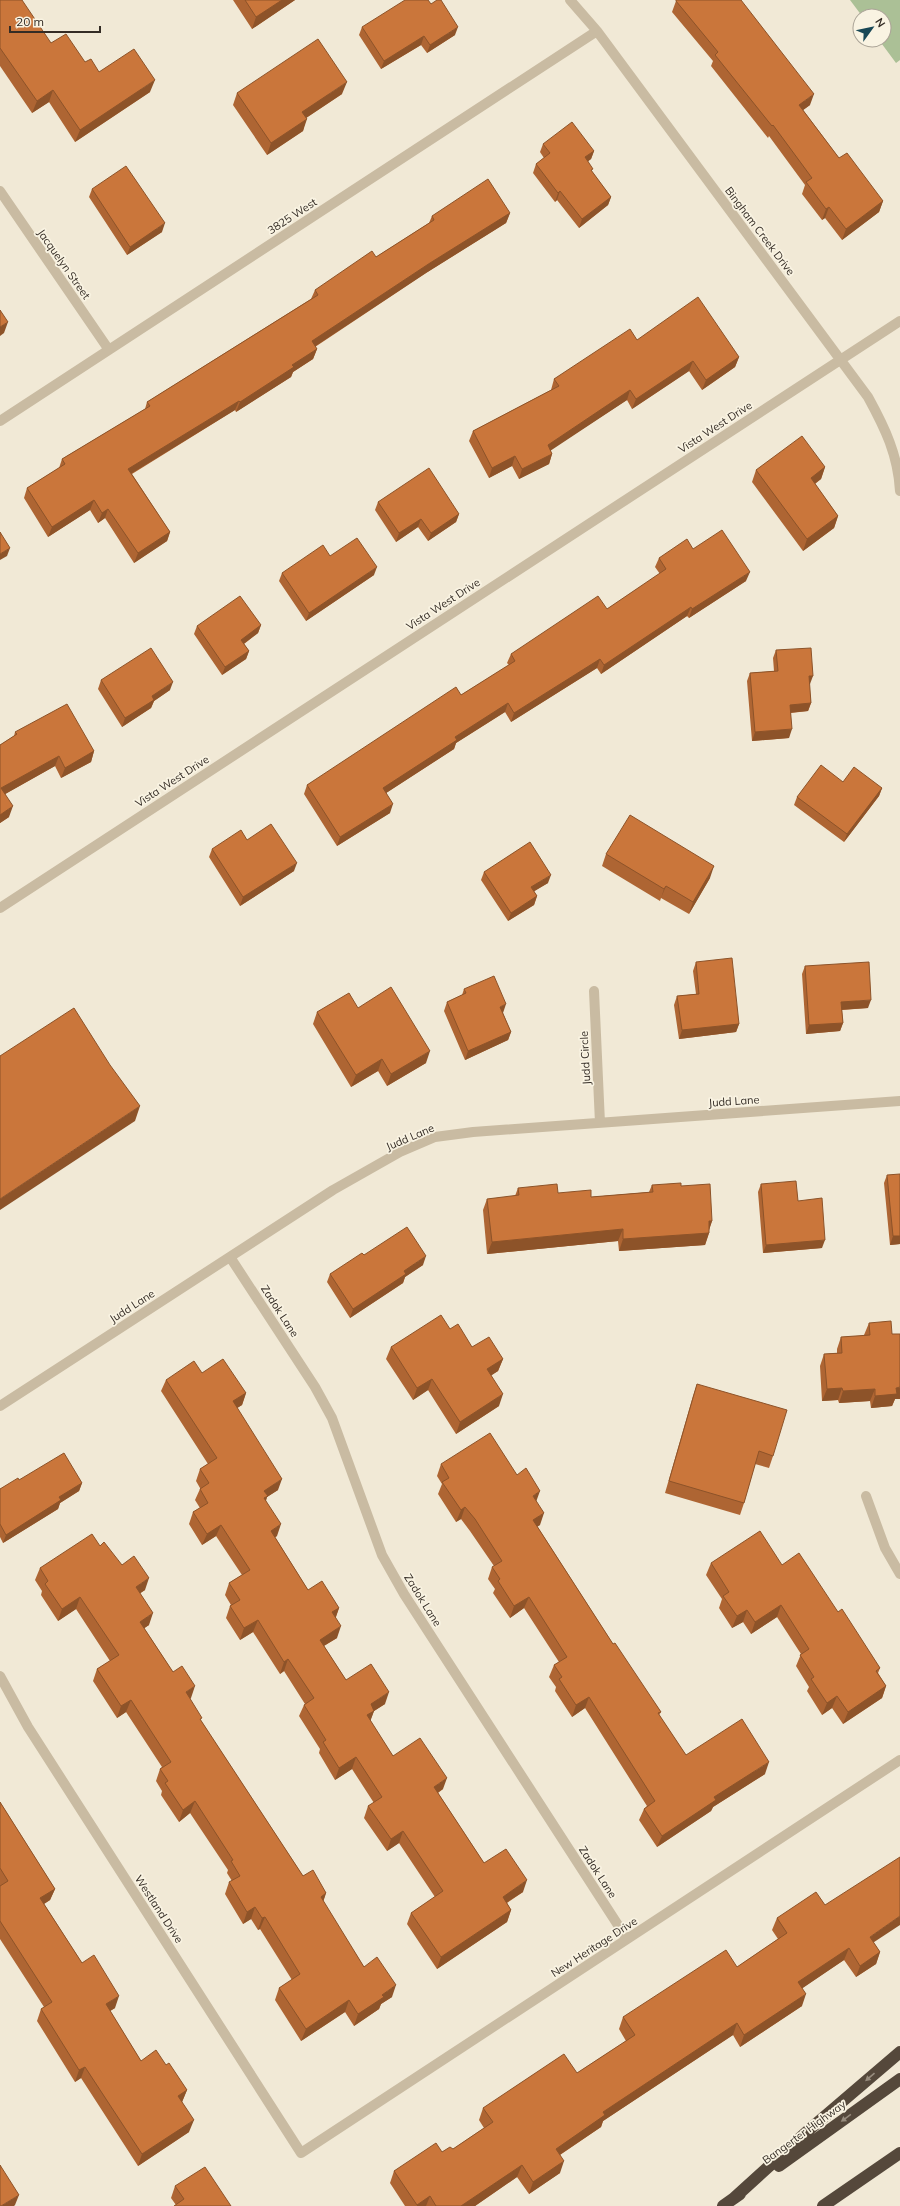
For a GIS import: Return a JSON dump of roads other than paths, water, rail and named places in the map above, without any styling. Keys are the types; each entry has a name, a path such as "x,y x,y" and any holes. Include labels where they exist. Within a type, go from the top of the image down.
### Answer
{"highway":[{"path":"734,2199 810,2129 900,2052"},
{"name":"Bangerter Highway","path":"723,2206 900,2079"},
{"path":"823,2206 900,2152"},
{"path":"830,2206 900,2163"}],"street":[{"name":"Bingham Creek Drive","path":"570,0 597,32 868,397 888,433 899,473 900,491"},
{"name":"3825 West","path":"0,421 597,32"},
{"name":"Jacquelyn Street","path":"0,191 109,350"},
{"name":"Vista West Drive","path":"0,908 900,321"},
{"name":"Judd Circle","path":"594,991 600,1123"},
{"name":"Judd Lane","path":"0,1406 333,1190 400,1152 436,1137 600,1123 900,1101"},
{"name":"Zadok Lane","path":"230,1257 315,1387 332,1418 382,1555 404,1594 627,1939"},
{"path":"866,1496 885,1548 900,1574"},
{"name":"Westland Drive","path":"0,1676 28,1727 301,2153"},
{"name":"New Heritage Drive","path":"301,2153 900,1760"}]}
